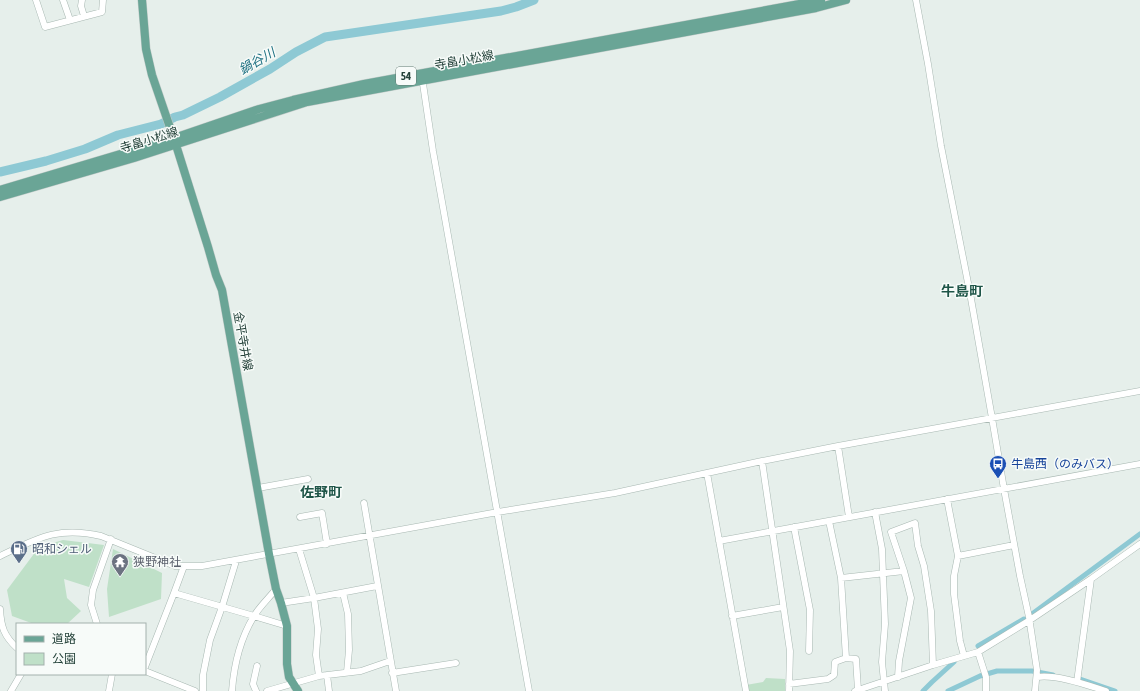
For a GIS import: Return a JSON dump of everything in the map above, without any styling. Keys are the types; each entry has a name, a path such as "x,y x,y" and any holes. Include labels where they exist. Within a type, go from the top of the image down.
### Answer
{"main road":[{"name":"金平寺井線","path":"142,0 146,49 152,75 175,141 216,275 222,290 269,554 276,589 287,626 287,664 289,677 296,688"},
{"name":"寺畠小松線","path":"422,77 821,0"},
{"name":"寺畠小松線","path":"0,197 175,141 259,109 293,100 364,84 422,77 816,8 846,0"},
{"name":"寺畠小松線","path":"0,190 175,141"}],"street":[{"path":"36,0 45,27 102,12 103,0"},
{"path":"64,0 70,20"},
{"path":"82,0 81,6 84,16"},
{"path":"916,0 930,72 941,146 970,293 1014,545 1029,616 1037,674 1036,691"},
{"path":"422,77 530,691"},
{"path":"0,556 35,540 55,534 78,532 92,534 111,540 175,566 202,566 616,492 838,446 1140,391"},
{"path":"838,446 849,517"},
{"path":"762,461 790,651 789,691"},
{"path":"719,541 1140,464"},
{"path":"707,473 746,691"},
{"path":"258,488 308,479"},
{"path":"947,499 958,556 954,576 954,594 960,641 964,656"},
{"path":"364,503 396,691"},
{"path":"875,512 882,549 885,624 882,662 885,691"},
{"path":"300,517 322,513 327,544"},
{"path":"829,521 840,578 846,658"},
{"path":"898,677 899,661 911,598 891,532 915,523 931,611 933,665"},
{"path":"794,527 810,610 809,651"},
{"path":"97,623 91,605 93,590 111,540"},
{"path":"789,684 828,679 834,675 835,662 846,658 856,659 857,691 933,665 978,652 1029,616 1091,579 1140,544"},
{"path":"958,556 1014,545"},
{"path":"299,549 314,598 318,629 316,655 319,676"},
{"path":"203,691 210,640 236,561"},
{"path":"146,664 184,566"},
{"path":"840,578 904,571"},
{"path":"1077,682 1091,579"},
{"path":"281,603 377,586"},
{"path":"232,691 239,647 254,616 276,589"},
{"path":"174,593 287,626"},
{"path":"342,593 348,614 349,650 347,672"},
{"path":"732,616 783,607"},
{"path":"0,609 4,632 8,640 16,647"},
{"path":"978,652 985,674 986,691"},
{"path":"267,691 296,688 319,676 361,671 390,661"},
{"path":"392,673 456,663"},
{"path":"256,691 252,684 257,666"},
{"path":"146,671 196,691"},
{"path":"1037,674 1077,682 1106,691"},
{"path":"11,691 20,675"},
{"path":"109,691 112,675"},
{"path":"327,675 329,691"},
{"path":"174,691 176,684"}],"green space":[{"path":"63,540 104,545 89,587 64,579 67,598 81,611 68,623 31,623 12,616 7,590 39,547"},
{"path":"113,549 162,573 161,599 109,617 107,589"},
{"path":"766,678 785,679 785,691 747,691 746,685 763,682"}],"waterway":[{"name":"鍋谷川","path":"0,172 46,161 85,149 118,135 161,124 183,115 220,97 270,69 296,52 325,37 501,11 534,0"},
{"path":"1032,614 1140,534"},
{"path":"978,646 1024,619"},
{"path":"923,691 954,662"},
{"path":"948,691 980,676 997,671 1032,671 1053,675"},
{"path":"1080,679 1115,691"}],"place":[{"name":"牛島西（のみバス）","path":"998,479"},
{"name":"昭和シェル","path":"19,564"},
{"name":"狭野神社","path":"120,577"}],"district":[{"name":"牛島町","path":"962,291"},
{"name":"佐野町","path":"321,492"}]}
